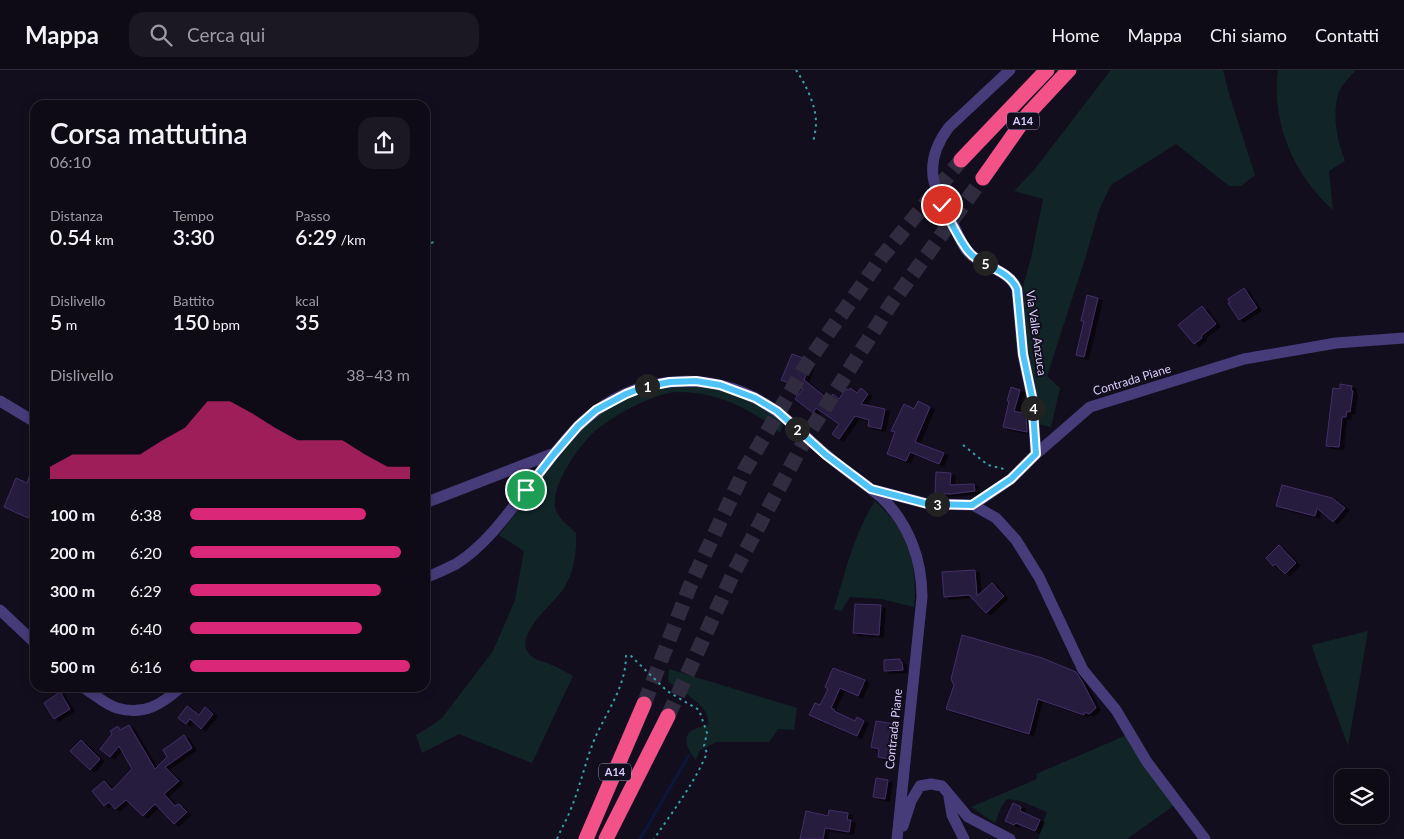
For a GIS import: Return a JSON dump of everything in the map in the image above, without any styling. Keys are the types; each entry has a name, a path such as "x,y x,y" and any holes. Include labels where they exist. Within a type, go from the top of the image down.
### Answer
{"highway":[{"name":"A14","path":"961,160 1047,70"},
{"name":"A14","path":"983,178 1028,114 1069,70"},
{"name":"A14","path":"586,839 644,704"},
{"name":"A14","path":"606,839 668,716"}],"street":[{"name":"Via Valle Anzuca","path":"1010,70 949,127 934,152 932,172 936,194 969,253 1008,277 1017,289 1023,354 1032,397 1036,454"},
{"name":"Contrada Piane","path":"871,489 928,504 972,505 1014,476 1036,454 1090,407 1244,359 1336,343 1404,338"},
{"name":"Contrada Piane","path":"430,576 457,563 474,549 497,526 578,426 596,410 618,397 644,387 670,382 696,381 741,391 766,404 777,411 826,455 871,489 892,509 905,529 917,556 922,588 897,839"},
{"path":"0,401 30,419"},
{"path":"430,500 554,454"},
{"path":"972,505 996,518 1016,540 1039,577 1084,670 1116,710 1147,762 1205,839"},
{"path":"0,610 30,638"},
{"path":"91,692 117,708 132,710 148,709 165,702 176,692"},
{"path":"897,839 911,801 920,786 930,784 942,786 949,797 968,817 1010,839"},
{"path":"949,797 952,815 964,839"}],"path":[{"path":"796,70 805,84 814,108 816,123 813,144"},
{"path":"430,243 436,241"},
{"path":"963,445 988,466 997,466 1007,470 1014,476"},
{"path":"654,839 684,796"}],"green space":[{"path":"1111,70 1223,70 1255,175 1241,186 1229,186 1176,144 1111,185 1099,210 1047,376 1060,388 1051,427 1037,424 1024,336 1023,286 1031,258 1043,199 1014,191 1034,170"},
{"path":"1278,70 1356,70 1341,88 1336,103 1336,128 1345,161 1329,171 1333,210 1307,181 1288,147 1278,109"},
{"path":"686,384 749,396 784,421 780,433 746,409 707,395 680,392 659,396 634,406 610,420 592,434 579,448 567,467 557,488 555,498 555,507 558,515 576,533 576,547 572,568 564,588 530,629 526,638 526,646 531,656 573,676 532,763 459,734 422,753 416,735 442,718 493,651 515,600 524,551 499,535 563,450 596,414 632,394"},
{"path":"875,501 894,521 909,551 915,584 914,607 881,599 850,597 841,611 834,609 846,567 861,526"},
{"path":"1368,631 1348,746 1312,645"},
{"path":"669,669 797,708 794,730 778,729 769,742 716,742 699,751 696,760 688,747 687,736 693,730 708,725 708,718 700,705 668,681"},
{"path":"1127,735 1176,804 1127,839 1038,839 1047,812 1021,801 1007,799 1001,807 995,823 971,807 1037,779 1036,774"}],"building":[{"path":"1244,288 1257,308 1239,320 1228,303 1230,303 1228,299"},
{"path":"1087,295 1098,298 1084,357 1076,355 1084,321 1081,321"},
{"path":"1202,306 1216,324 1194,344 1178,325"},
{"path":"792,354 811,361 804,380 829,400 833,394 839,399 846,389 849,390 850,388 857,393 861,388 868,394 861,404 885,409 881,429 868,426 869,420 855,416 839,439 832,434 839,424 816,408 813,413 795,399 803,389 781,380"},
{"path":"1340,384 1352,386 1350,412 1347,411 1346,417 1342,417 1339,447 1326,446 1333,388 1340,389"},
{"path":"1011,387 1020,390 1014,411 1026,414 1027,432 1003,427"},
{"path":"918,401 930,407 915,442 944,453 939,464 910,452 906,461 887,454 895,432 891,431 904,404 914,409"},
{"path":"936,472 951,473 950,485 974,484 975,491 950,494 935,493"},
{"path":"30,474 30,514 28,518 4,507 16,478 27,483"},
{"path":"1282,485 1332,498 1345,508 1333,522 1317,508 1315,516 1276,506"},
{"path":"1279,545 1296,563 1285,574 1275,564 1273,566 1266,558"},
{"path":"975,570 977,596 992,583 1004,596 986,613 969,595 944,597 942,572"},
{"path":"855,604 881,605 879,635 853,633"},
{"path":"962,635 1042,658 1076,672 1096,708 1089,714 1085,712 1084,715 1038,699 1029,734 946,709 954,685 951,679"},
{"path":"900,659 903,670 884,671 884,660"},
{"path":"833,668 865,680 858,696 840,688 831,708 855,721 857,717 864,721 857,736 809,715 815,703 820,705 828,689 825,687"},
{"path":"60,692 70,709 54,719 44,703"},
{"path":"187,706 199,715 205,707 213,714 201,729 190,719 186,724 178,718"},
{"path":"876,721 895,724 889,759 878,757 879,749 871,747"},
{"path":"129,725 155,769 167,757 163,750 184,735 192,748 165,767 179,781 164,794 175,806 179,804 187,812 174,824 155,804 143,816 126,800 115,809 109,802 104,806 92,791 104,781 112,790 132,769 119,746 110,757 100,749 112,734 110,731 118,726 120,730"},
{"path":"81,740 100,759 90,770 70,751"},
{"path":"876,778 888,780 885,799 873,797"},
{"path":"1013,803 1021,807 1020,811 1040,820 1035,831 1016,823 1014,825 1005,821"},
{"path":"829,810 848,813 847,820 851,820 849,832 825,828 823,839 800,839 806,811 828,816"}],"waterway":[{"path":"640,839 689,755"}],"tunnel":[{"path":"644,704 690,586 744,471 808,362 881,258 961,160"},
{"path":"668,716 733,574 807,436 891,304 983,178"}],"route":[{"path":"526,490 578,426 596,410 611,401 644,387 670,382 696,381 741,391 766,404 777,411 826,455 871,489 928,504 972,505 1011,479 1036,454 1032,397 1023,354 1021,315 1017,289 1012,280 969,253 942,205"}]}
